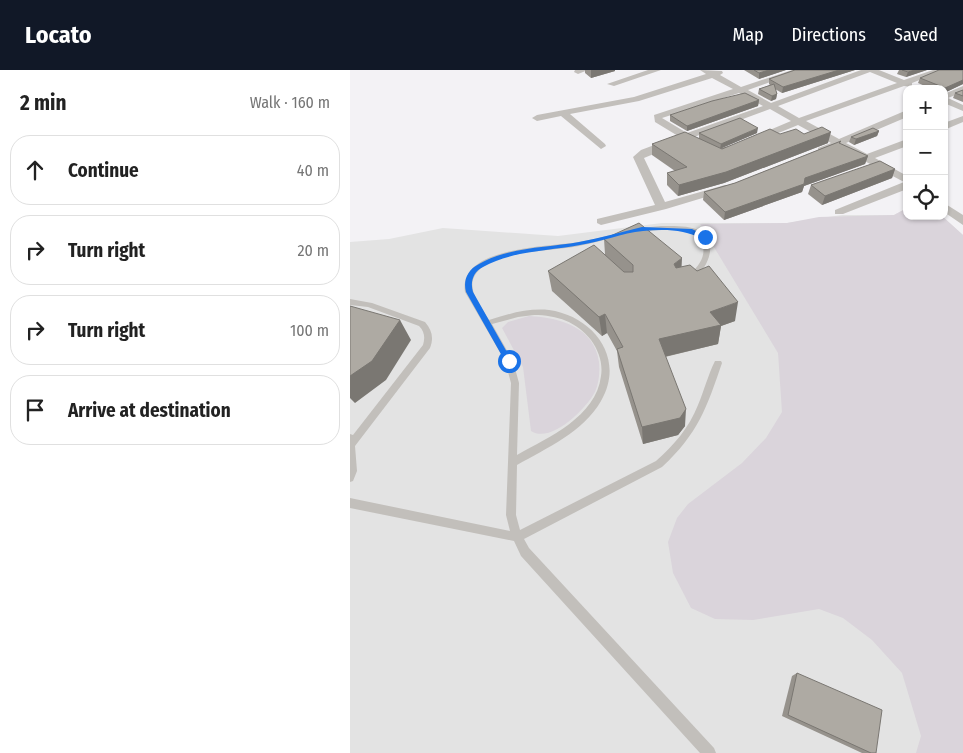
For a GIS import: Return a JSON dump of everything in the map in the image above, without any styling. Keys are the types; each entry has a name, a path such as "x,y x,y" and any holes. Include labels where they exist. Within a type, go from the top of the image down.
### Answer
{"street":[{"path":"611,84 657,70"},
{"path":"538,118 636,99 708,72 728,70"},
{"path":"700,145 658,120 657,117 800,70"},
{"path":"662,207 638,156 645,152 870,70 909,85"},
{"path":"746,144 798,121 941,70"},
{"path":"708,72 903,178"},
{"path":"948,96 963,89"},
{"path":"948,100 963,108"},
{"path":"563,113 601,146"},
{"path":"813,154 903,115"},
{"path":"948,125 963,119"},
{"path":"867,158 903,144"},
{"path":"862,170 879,164"},
{"path":"601,221 662,207 736,184"},
{"path":"839,212 903,187"},
{"path":"948,209 963,221"}],"lane":[{"path":"686,280 699,272 708,244 705,237 692,230 642,229 584,247 502,256 479,266 470,275 467,284 469,292 509,361 515,383 511,515 517,537 535,565 709,753"},
{"path":"350,302 369,304 422,324 427,329 429,337 427,346 351,440 352,471 350,478"},
{"path":"487,323 523,313 537,312 566,316 580,323 595,337 604,352 607,366 599,398 586,414 565,432 513,463"},
{"path":"350,503 517,537 659,464 677,449 699,416 718,363"}],"shaded area":[{"path":"903,210 903,220 946,220 963,235 963,753 350,753 350,242 389,239 443,228 558,236 662,223 787,223 842,215 894,215"},
{"path":"903,210 903,220 946,220 963,235 963,753 916,753 921,736 902,673 872,640 843,618 819,609 753,620 715,619 691,608 673,573 668,542 677,518 688,504 742,463 766,438 782,412 778,353 700,224 787,223 819,217 894,215"},
{"path":"529,316 553,319 574,327 590,340 596,350 599,362 597,385 590,399 567,423 548,433 539,434 531,431 523,367 502,328 508,322"}],"building":[{"path":"754,70 769,70 759,73"},
{"path":"795,70 839,70 783,87 769,79"},
{"path":"939,70 963,70 963,80 948,87 948,85 938,85 920,78"},
{"path":"774,84 777,94 772,96 759,89"},
{"path":"963,90 963,96 955,93"},
{"path":"745,93 759,100 687,126 670,115 712,101"},
{"path":"740,118 758,128 721,144 699,133"},
{"path":"822,127 831,132 726,172 679,185 667,173 687,167 652,144 685,132 722,149 770,129 780,134 796,129 804,134"},
{"path":"873,128 879,131 856,139 851,137"},
{"path":"841,141 839,143 868,156 805,178 804,184 725,212 704,192 735,183"},
{"path":"880,161 895,169 825,196 811,185"},
{"path":"639,223 682,258 674,264 676,268 690,265 697,271 709,266 738,302 710,312 721,325 659,339 686,409 680,418 642,427 617,349 623,347 605,314 599,317 548,271 594,245 624,272 633,272 633,265 604,239"},
{"path":"350,306 400,320 372,361 350,376"},
{"path":"797,673 882,710 876,753 871,753 788,715"}],"route":[{"path":"509,361 469,292 467,284 470,275 479,266 489,260 502,256 581,243 613,234 642,229 692,230 705,237"}]}
